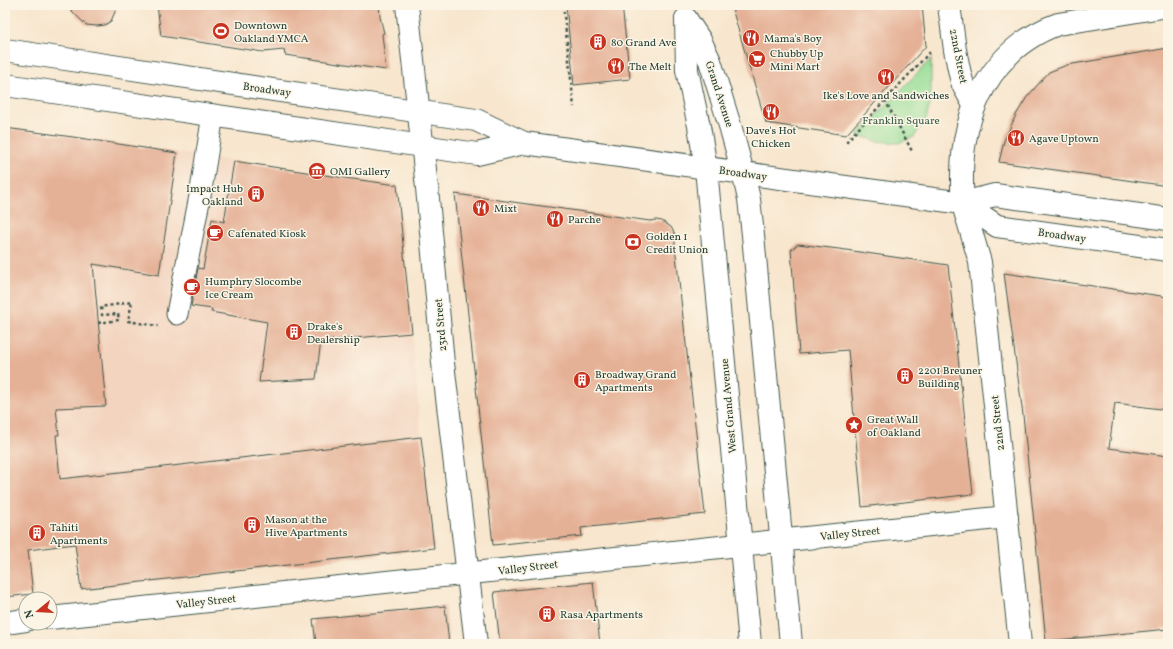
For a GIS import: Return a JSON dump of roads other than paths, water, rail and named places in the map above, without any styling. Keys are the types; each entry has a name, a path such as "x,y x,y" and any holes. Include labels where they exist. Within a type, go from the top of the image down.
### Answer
{"main road":[{"name":"23rd Street","path":"407,5 419,111 443,363 476,644"},
{"name":"22nd Street","path":"950,5 955,50 960,74 963,85 974,105"},
{"name":"22nd Street","path":"1020,644 980,262 963,203 962,162 965,137 974,105 988,80 1000,64 1019,46 1043,29 1058,24 1168,6"},
{"name":"Grand Avenue","path":"684,12 687,70 706,168"},
{"name":"Grand Avenue","path":"684,12 710,61 743,173"},
{"name":"Broadway","path":"5,50 476,120 524,143 963,203 995,195 1168,219"},
{"name":"Broadway","path":"5,85 476,154 524,143"},
{"name":"West Grand Avenue","path":"706,168 750,644"},
{"path":"743,173 749,199 753,235 791,644"},
{"name":"Broadway","path":"963,203 998,226 1168,250"},
{"name":"Valley Street","path":"58,617 468,574 741,543 1006,517"},
{"path":"5,622 18,621"}],"street":[{"path":"177,314 200,196 213,115"}],"place":[{"name":"Downtown Oakland YMCA","path":"221,31"},
{"name":"Mama's Boy","path":"751,38"},
{"name":"80 Grand Ave","path":"598,42"},
{"name":"Chubby Up Mini Mart","path":"757,59"},
{"name":"The Melt","path":"616,66"},
{"name":"Ike's Love and Sandwiches","path":"886,77"},
{"name":"Dave's Hot Chicken","path":"771,112"},
{"name":"Agave Uptown","path":"1016,138"},
{"name":"OMI Gallery","path":"317,171"},
{"name":"Impact Hub Oakland","path":"256,194"},
{"name":"Mixt","path":"481,208"},
{"name":"Parche","path":"555,219"},
{"name":"Cafenated Kiosk","path":"215,233"},
{"name":"Golden 1 Credit Union","path":"633,242"},
{"name":"Humphry Slocombe Ice Cream","path":"192,287"},
{"name":"Drake's Dealership","path":"294,332"},
{"name":"2201 Breuner Building","path":"905,376"},
{"name":"Broadway Grand Apartments","path":"582,380"},
{"name":"Great Wall of Oakland","path":"854,425"},
{"name":"Mason at the Hive Apartments","path":"252,525"},
{"name":"Tahiti Apartments","path":"37,533"},
{"name":"Rasa Apartments","path":"547,614"}],"park label":[{"name":"Franklin Square","path":"901,120"}]}
